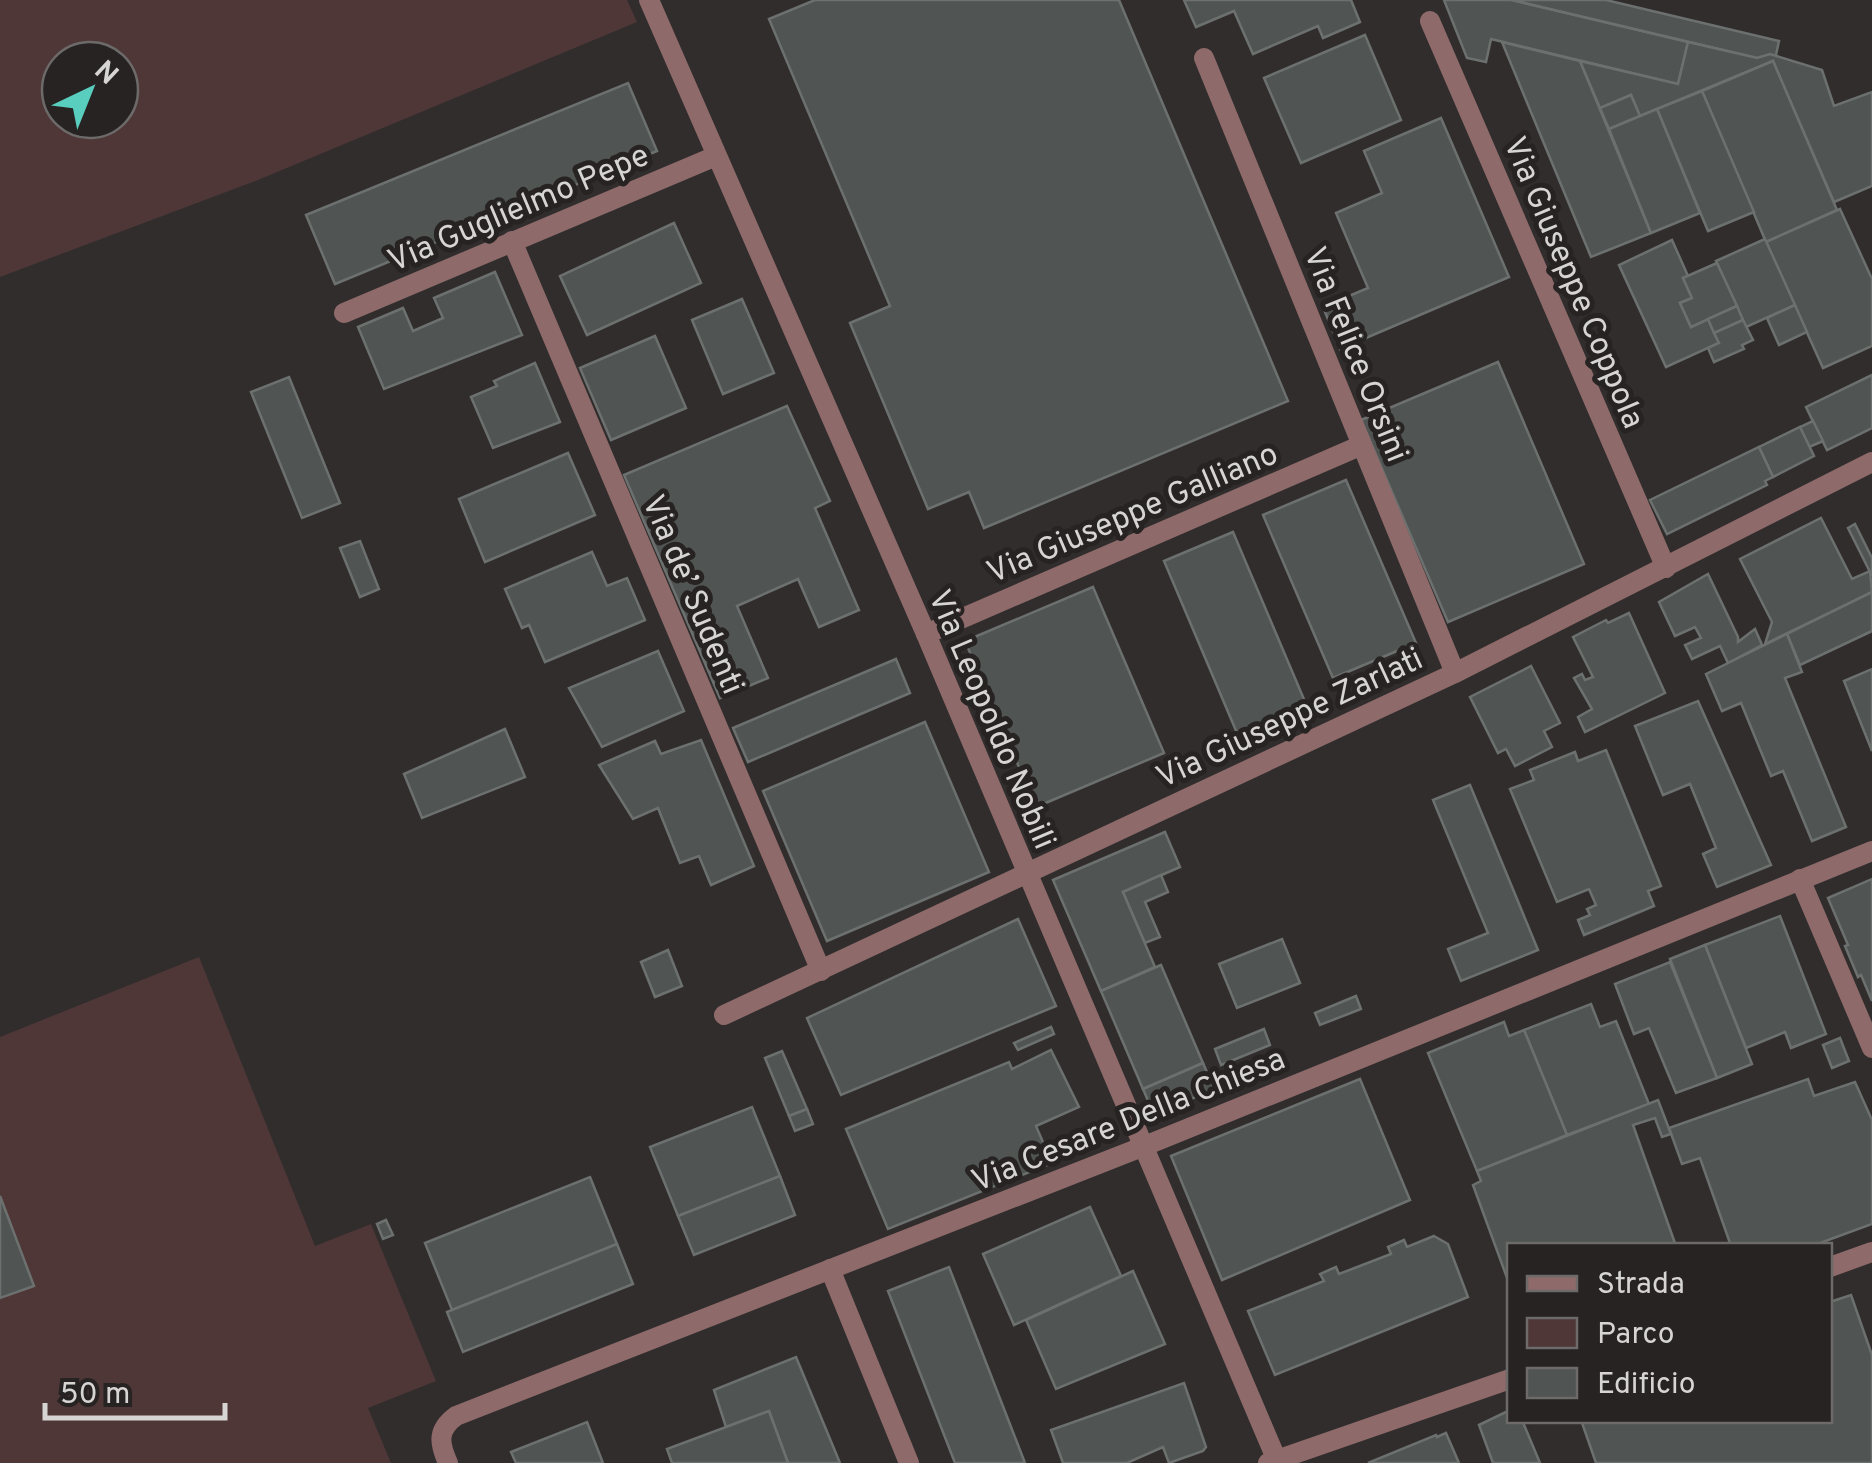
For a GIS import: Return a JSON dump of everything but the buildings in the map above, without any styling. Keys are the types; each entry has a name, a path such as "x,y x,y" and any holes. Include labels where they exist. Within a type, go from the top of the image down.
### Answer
{"street":[{"name":"Via Leopoldo Nobili","path":"649,0 926,634 1274,1462"},
{"name":"Via Giuseppe Coppola","path":"1430,20 1666,568"},
{"name":"Via Felice Orsini","path":"1204,58 1456,673"},
{"name":"Via Guglielmo Pepe","path":"344,313 716,156"},
{"name":"Via de’ Sudenti","path":"512,242 822,971"},
{"name":"Via Giuseppe Galliano","path":"926,634 1362,446"},
{"name":"Via Giuseppe Zarlati","path":"724,1014 1456,673 1872,462"},
{"name":"Via Cesare Della Chiesa","path":"448,1463 441,1432 456,1416 1142,1146 1872,851"},
{"path":"1800,880 1872,1048"},
{"path":"1832,1266 1872,1252"},
{"path":"830,1269 908,1463"},
{"path":"1274,1462 1507,1380"}],"green space":[{"path":"0,0 627,0 637,22 258,180 0,277"},
{"path":"199,957 315,1246 371,1224 436,1381 368,1408 391,1463 0,1463 0,1037"}]}
